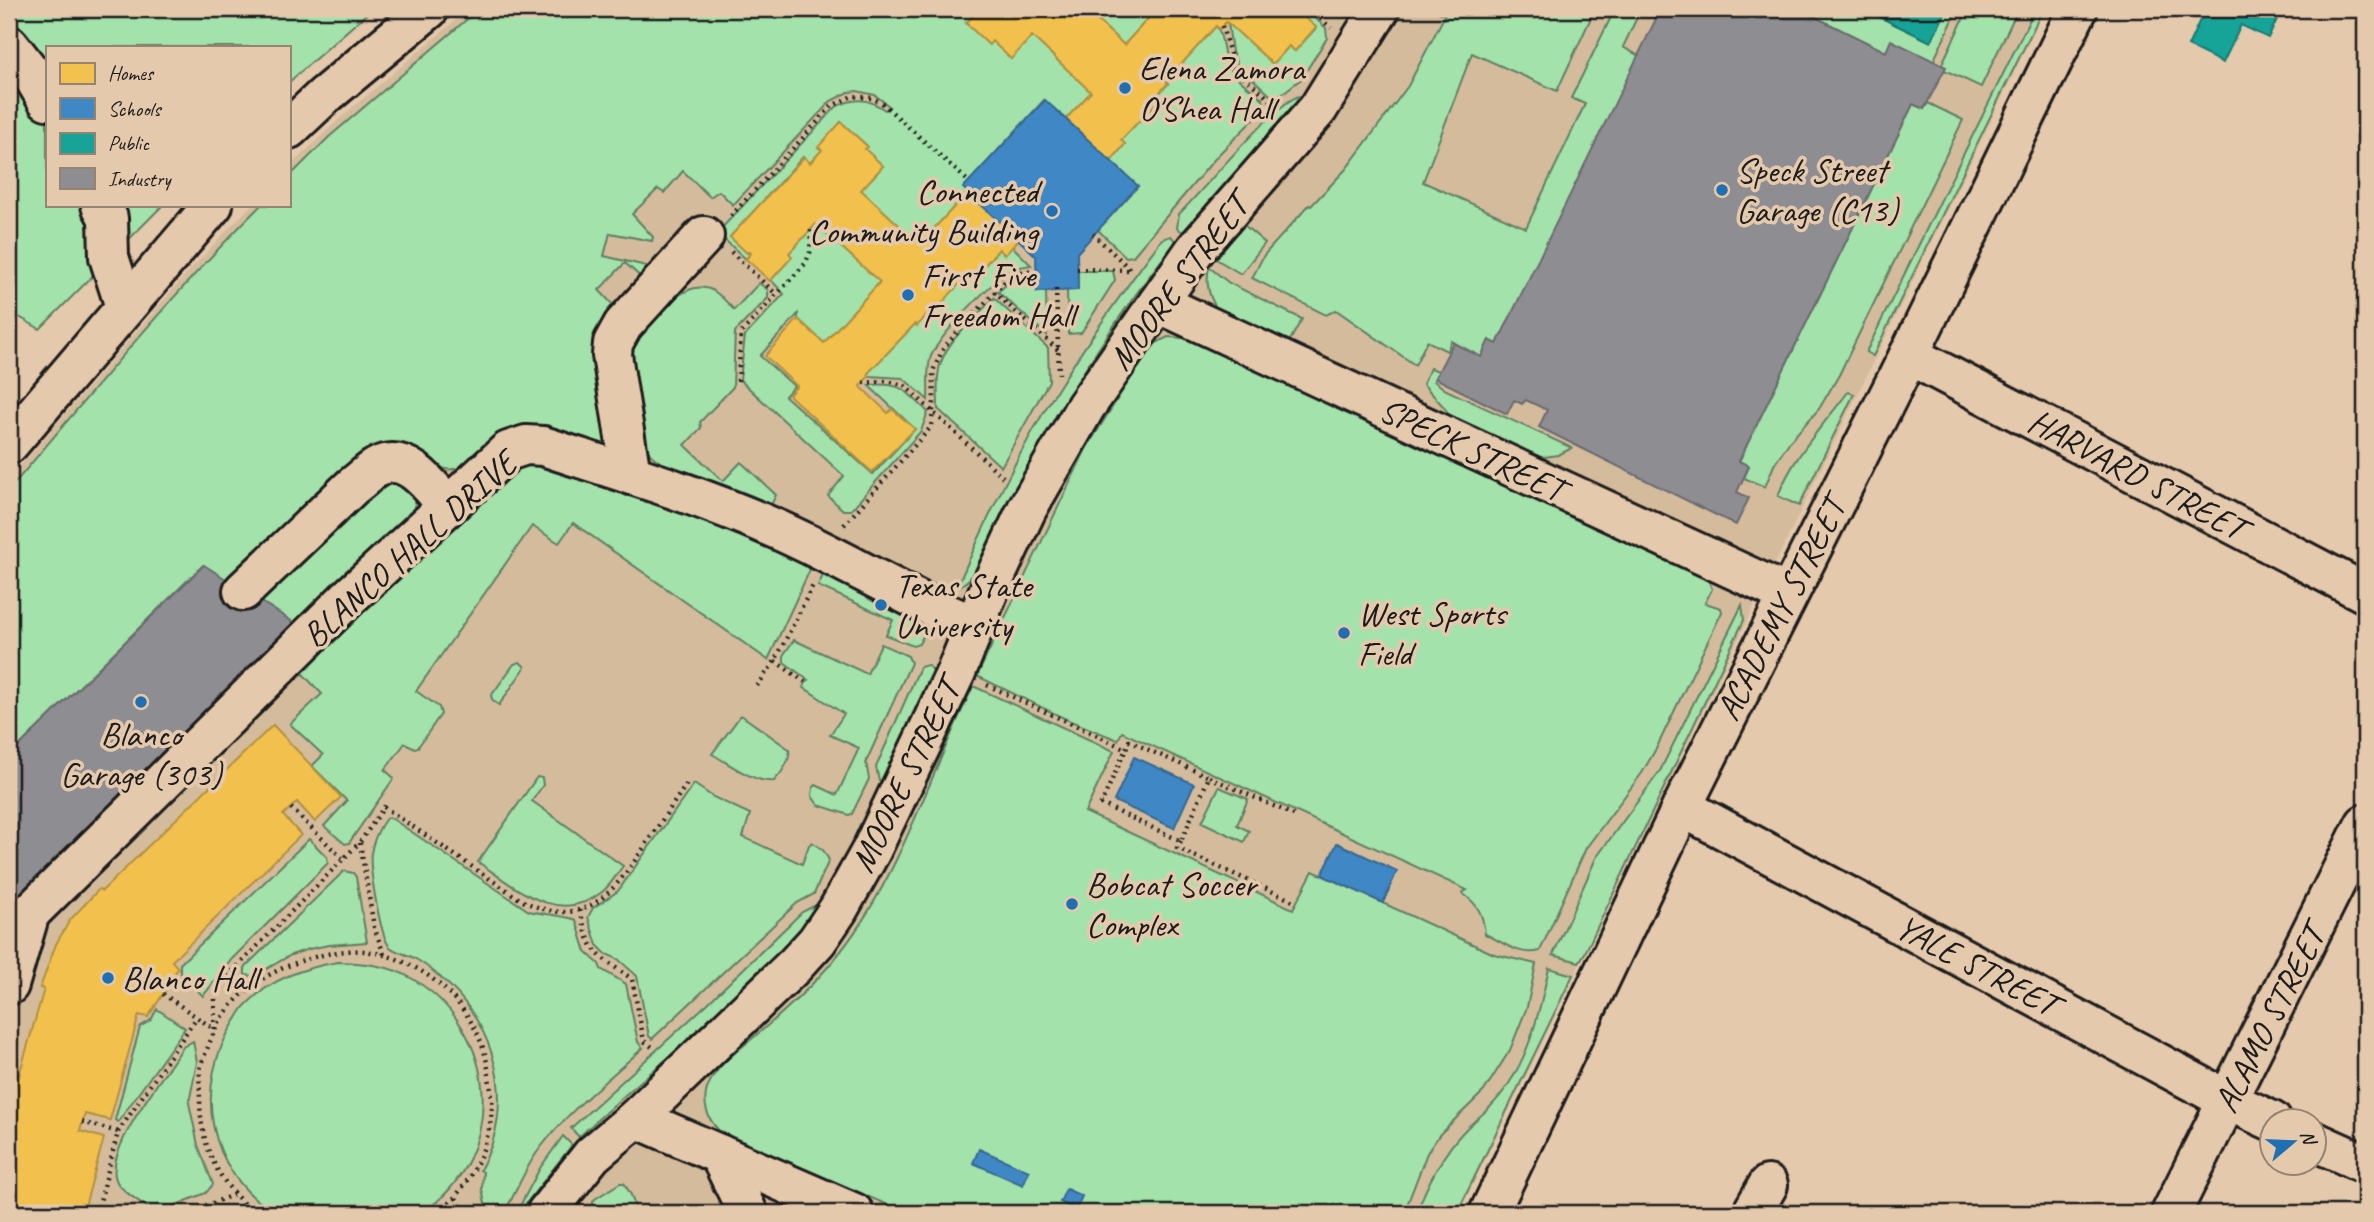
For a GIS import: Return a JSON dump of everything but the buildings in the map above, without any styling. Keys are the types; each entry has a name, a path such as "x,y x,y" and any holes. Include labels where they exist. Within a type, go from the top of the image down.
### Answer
{"street":[{"path":"290,128 323,97 429,9"},
{"name":"MOORE STREET","path":"546,1213 592,1155 636,1118 817,941 838,910 882,827 956,672 1027,509 1086,405 1195,250 1318,110 1380,9"},
{"name":"ACADEMY STREET","path":"1489,1213 1682,807 1909,355 2078,9"},
{"path":"9,32 46,52"},
{"path":"9,45 31,73 46,98"},
{"path":"102,206 108,218 109,257 125,307"},
{"path":"9,444 212,206"},
{"path":"631,475 613,368 613,343 622,325 718,233"},
{"name":"SPECK STREET","path":"1158,303 1787,594"},
{"name":"HARVARD STREET","path":"1909,355 2365,593"},
{"name":"BLANCO HALL DRIVE","path":"9,985 30,913 348,598 508,451 526,445 543,446 770,526 939,612 976,626"},
{"path":"243,591 353,486 387,463 412,468 447,505"},
{"name":"YALE STREET","path":"1682,807 2258,1114"},
{"name":"ALAMO STREET","path":"2171,1213 2365,824"},
{"path":"636,1118 854,1213"},
{"path":"2328,1146 2365,1164"},
{"path":"719,1154 748,1213"}],"path":[{"path":"1310,9 1337,33"},
{"path":"1222,26 1234,68 1276,105"},
{"path":"776,294 718,233 821,117 841,100 852,96 872,98 881,103 969,182"},
{"path":"738,381 741,333 808,259 811,229"},
{"path":"1077,269 1132,270 1093,234"},
{"path":"841,531 850,515 931,427 933,371 940,353 960,327 1006,279 1033,270"},
{"path":"1056,289 1059,374"},
{"path":"994,292 1058,351"},
{"path":"863,383 899,383 1003,477"},
{"path":"757,686 775,661 816,580"},
{"path":"804,604 813,607"},
{"path":"775,661 805,682"},
{"path":"986,685 1126,749"},
{"path":"1181,841 1101,804 1129,741 1296,816"},
{"path":"1209,777 1177,848 1293,901"},
{"path":"254,1213 233,1195 210,1157 200,1114 200,1070 214,1029 215,998 227,977 360,842 384,807 521,900 552,911 580,910 605,897 614,888 688,782"},
{"path":"290,808 343,859"},
{"path":"360,842 374,928 386,957"},
{"path":"580,910 591,947 598,956 632,979 644,1041 652,1047"},
{"path":"214,1029 241,993 278,969 320,955 363,951 406,963 443,986 472,1020 488,1062 492,1107 483,1151 456,1198 439,1213"},
{"path":"163,994 214,1029"},
{"path":"97,1213 118,1132 197,1017"},
{"path":"82,1122 118,1132"},
{"path":"186,1213 233,1195"},
{"path":"456,1198 464,1213"}],"shaded area":[{"name":"Texas State University","path":"469,9 2045,9 1459,1213 9,1213 9,479 188,272 251,206 290,206 290,166 339,119"}],"green space":[{"path":"9,9 372,9 290,81 290,46 46,46 46,206 162,206 40,329 9,311"},
{"path":"479,9 980,9 966,23 988,44 992,41 1011,58 1032,36 1091,92 1066,119 1044,100 964,187 968,192 930,233 927,232 917,242 861,190 883,166 865,149 867,146 841,122 810,163 803,157 730,237 747,253 751,253 746,259 717,233 836,107 861,100 885,110 889,106 875,95 849,92 831,101 733,205 719,191 710,197 683,171 664,193 658,189 632,214 653,237 652,241 610,233 604,256 646,266 651,273 644,280 625,263 599,290 617,309 593,358 607,446 466,465 450,470 439,466 424,453 410,446 396,444 362,452 227,581 203,565 9,756 9,490 163,309 260,206 290,206 290,176 329,137"},
{"path":"1085,9 1157,9 1124,45"},
{"path":"1295,9 1305,9 1326,28 1327,38 1301,79 1279,96 1270,95 1237,64 1232,52 1228,23 1273,64 1289,46 1295,51 1316,28"},
{"path":"1432,9 1595,9 1557,91 1472,53 1423,182 1526,228 1585,104 1571,98 1615,9 1641,9 1623,47 1639,56 1497,344 1489,340 1481,357 1451,341 1447,351 1427,341 1415,365 1336,310 1326,315 1252,278 1264,255 1346,169 1408,86 1445,15"},
{"path":"1799,9 1863,9 1931,42 1947,9 1958,9 1933,62 1891,41 1886,52"},
{"path":"1968,9 2018,9 1981,87 1940,68"},
{"path":"2035,9 2043,9 1873,356 1866,352"},
{"path":"1216,26 1227,64 1238,79 1263,99 1264,109 1218,155 1133,256 1126,257 1098,230 1138,186 1111,161 1125,144 1121,140 1155,104 1152,101 1168,84 1166,81"},
{"path":"1300,96 1303,97 1183,232 1177,228 1179,214 1239,148 1274,113"},
{"path":"1928,103 1963,120 1839,375 1819,409 1790,441 1774,465 1765,487 1744,478 1749,467 1739,461 1913,104 1924,109"},
{"path":"816,224 880,282 824,343 798,319 798,314 760,356 794,386 785,396 873,474 915,429 868,385 896,386 928,412 921,431 851,510 843,510 828,496 844,476 740,380 745,336 784,294 771,280 792,257 789,253"},
{"path":"1244,225 1265,243 1241,274 1216,259"},
{"path":"1171,236 1176,242 1108,334 1026,469 981,564 966,582 957,587 1004,485 1044,411 1135,275 1162,239"},
{"path":"1012,246 1031,265 1010,271 1001,277 966,310 945,335 929,361 928,400 903,378 869,376 868,373 915,324 917,325 969,273 974,277 999,249 1005,255"},
{"path":"1209,267 1229,283 1302,319 1288,344 1223,316 1210,293"},
{"path":"1078,271 1113,271 1115,280 1081,333 1068,334 1067,290 1078,290"},
{"path":"1037,273 1046,291 1047,335 998,292 1007,284"},
{"path":"759,283 768,290 768,298 735,332 733,387 700,422 701,428 685,445 723,481 741,462 776,495 769,509 666,467 651,455 646,447 630,361 634,344 639,337 672,301 682,294 692,289 714,291 734,310"},
{"path":"994,298 1048,348 1049,381 1001,467 938,409 938,376 945,354 959,333"},
{"name":"West Sports Field","path":"1168,337 1197,339 1707,577 1712,589 1705,603 1721,608 1722,612 1657,747 1642,773 1586,848 1540,951 1519,950 1485,934 1479,910 1462,893 1467,890 1122,732 1118,740 1068,720 977,676 1086,449 1146,353 1156,343"},
{"path":"1430,368 1439,371 1434,381 1446,390 1572,448 1558,455 1537,458 1460,433 1444,407 1423,384"},
{"path":"1848,392 1854,394 1799,506 1778,496 1800,454"},
{"path":"556,462 813,563 768,660 573,523 559,543 532,526 416,691 439,707 441,714 418,747 405,743 385,770 394,778 349,843 345,844 324,826 347,801 312,766 323,755 290,724 322,694 299,670 514,464"},
{"path":"387,482 404,485 410,492 415,502 413,515 299,626 260,602 380,484"},
{"path":"825,571 921,625 926,630 919,644 913,646 886,635 893,620 818,586"},
{"path":"1742,605 1744,620 1585,953 1579,962 1553,955 1596,858 1660,771"},
{"path":"794,640 867,674 881,644 908,656 911,663 866,762 869,779 852,814 849,815 818,805 812,796 813,788 816,785 837,795 859,748 830,735 844,714 803,687 808,680 784,662 784,654"},
{"path":"520,662 525,667 499,705 491,696 514,664"},
{"path":"927,665 933,670 882,781 879,781 876,767 920,667"},
{"path":"973,686 1114,751 1085,812 1293,909 1313,871 1494,954 1536,964 1527,1007 1510,1050 1484,1091 1440,1134 1427,1153 1404,1213 907,1213 725,1136 709,1118 705,1103 707,1088 715,1073 807,989 833,961 870,908 901,850"},
{"path":"741,715 789,749 789,758 774,781 750,776 712,754"},
{"path":"537,777 542,778 543,785 532,801 623,866 605,890 586,902 569,906 537,900 478,862"},
{"path":"694,784 713,797 750,814 743,837 802,864 812,842 823,850 829,860 814,894 797,903 652,1039 649,1036 637,976 597,945 588,917 593,908 618,891"},
{"path":"1219,787 1248,799 1237,825 1249,831 1244,842 1202,822"},
{"path":"386,818 391,818 529,911 576,920 586,952 601,969 626,984 638,1042 643,1048 588,1097 549,1137 528,1166 504,1213 487,1213 482,1189 483,1172 480,1170 498,1119 499,1092 487,1041 475,1017 440,977 414,958 390,947 386,941 373,886 371,853"},
{"path":"309,839 327,857 328,863 232,959 203,996 180,972 180,964"},
{"path":"344,871 353,873 356,877 367,942 309,949 291,955 254,976 245,975 247,965"},
{"path":"816,905 818,907 792,939 735,999 579,1137 571,1128 706,1005 802,912"},
{"path":"338,962 385,967 411,978 441,1000 463,1028 477,1059 482,1093 480,1127 470,1159 450,1188 422,1213 275,1213 252,1196 234,1175 221,1151 213,1126 211,1100 214,1073 222,1046 241,1012 257,995 278,981 313,967"},
{"path":"1549,968 1573,975 1457,1213 1417,1213 1443,1158 1465,1130 1495,1102 1518,1068 1537,1019"},
{"path":"157,1009 185,1028 118,1122 115,1120 140,1027 151,1020"},
{"path":"193,1041 197,1062 189,1103 198,1145 213,1184 206,1193 156,1213 117,1182 115,1169 118,1152 126,1133 150,1094 183,1047"},
{"path":"563,1136 572,1145 523,1207 520,1206 540,1168"},
{"path":"624,1183 631,1195 637,1213 593,1213 595,1199"}],"place":[{"name":"Elena Zamora O'Shea Hall","path":"1125,88"},
{"name":"Speck Street Garage (C13)","path":"1722,190"},
{"name":"Connected Community Building","path":"1052,211"},
{"name":"First Five Freedom Hall","path":"908,295"},
{"name":"Texas State University","path":"881,605"},
{"name":"West Sports Field","path":"1344,633"},
{"name":"Blanco Garage (303)","path":"141,702"},
{"name":"Bobcat Soccer Complex","path":"1072,904"},
{"name":"Blanco Hall","path":"108,978"}]}
